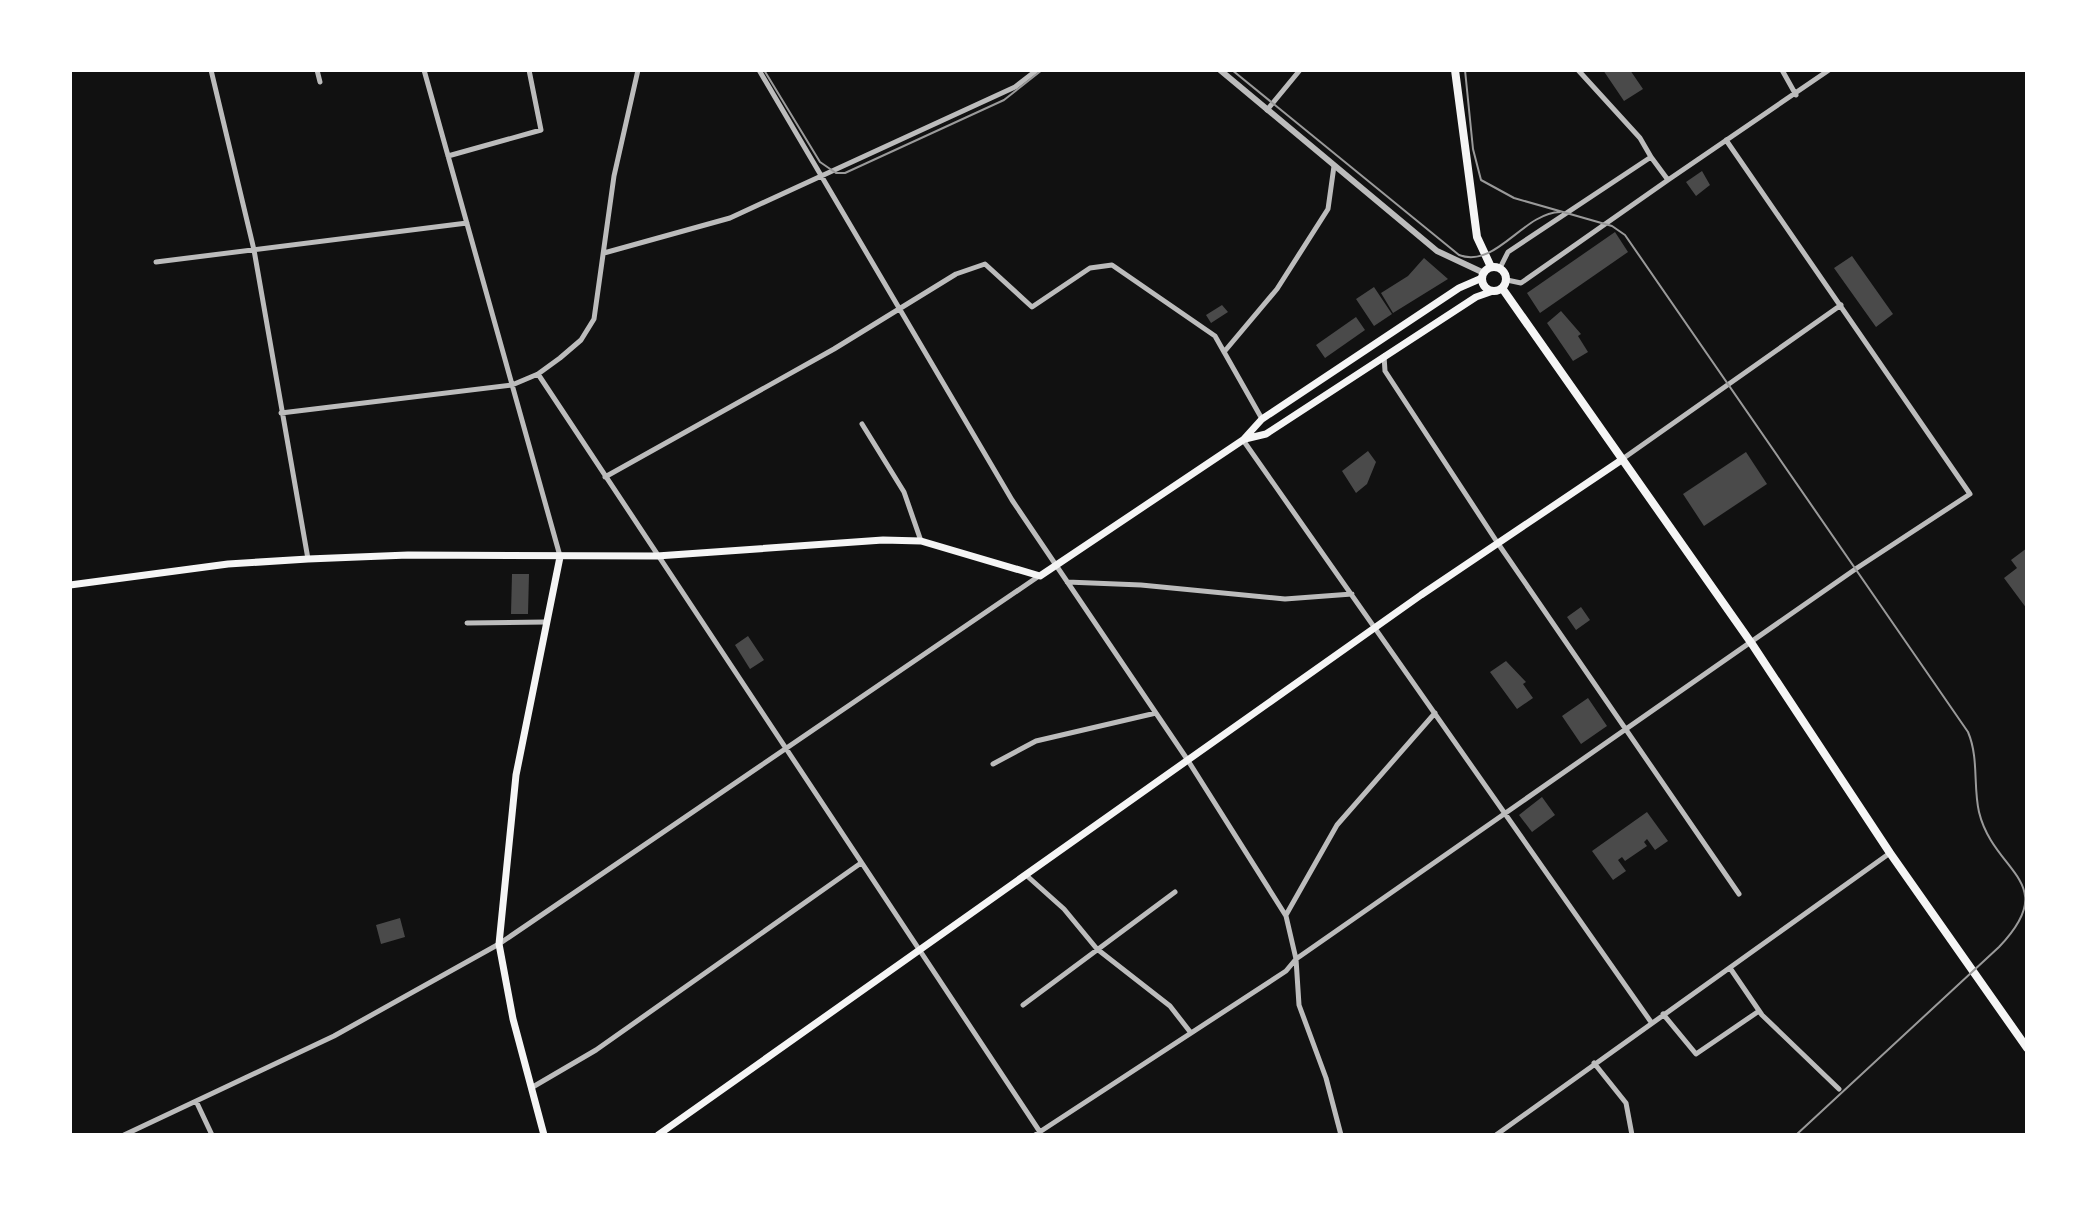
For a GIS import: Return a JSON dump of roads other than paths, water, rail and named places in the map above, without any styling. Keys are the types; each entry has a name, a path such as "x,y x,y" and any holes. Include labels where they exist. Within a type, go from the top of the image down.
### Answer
{"main road":[{"path":"1455,70 1474,223 1489,272 1516,303 1620,461 1752,644 1890,853 2027,1048"},
{"path":"1489,272 1485,287 1501,286"},
{"path":"70,585 228,564 308,559 408,555 657,556 789,544 921,541 1040,576 1243,440 1262,419 1459,288 1489,272"},
{"path":"1243,440 1266,434 1476,297 1501,286"},
{"path":"658,1135 1375,627 1620,461"},
{"path":"544,1135 530,1089 499,944 516,775 560,557"}],"street":[{"path":"211,70 254,250 308,559"},
{"path":"317,70 320,82"},
{"path":"424,70 560,557"},
{"path":"448,156 541,130 529,70"},
{"path":"281,413 512,385 538,374 581,340 594,319 614,176 638,70"},
{"path":"759,70 825,177 1012,500 1187,759 1286,916 1296,959 1299,1005 1326,1078 1341,1135"},
{"path":"604,253 730,218 825,177 1015,87 1037,70"},
{"path":"1220,70 1437,251 1489,272 1508,252 1651,157"},
{"path":"1267,110 1300,70"},
{"path":"1578,70 1640,138 1668,180"},
{"path":"1782,70 1796,95"},
{"path":"1501,286 1521,283 1829,70"},
{"path":"538,374 921,950 1039,1134 1286,971 1296,959 1504,813 1970,494 1842,304 1726,140"},
{"path":"1224,352 1277,289 1328,209 1334,166"},
{"path":"156,262 467,223"},
{"path":"605,477 956,274 985,264 1032,307 1090,268 1112,265 1215,336 1262,419"},
{"path":"1620,461 1842,304"},
{"path":"1384,356 1385,371 1497,542 1739,894"},
{"path":"862,424 904,492 921,541"},
{"path":"1243,440 1651,1022"},
{"path":"124,1135 334,1036 499,944 1040,576"},
{"path":"1067,582 1285,599 1353,594"},
{"path":"467,623 546,622"},
{"path":"993,764 1036,741 1156,713"},
{"path":"1286,916 1337,825 1435,713"},
{"path":"1496,1135 1890,853"},
{"path":"530,1089 596,1050 861,863"},
{"path":"1026,875 1064,909 1097,949 1170,1006 1191,1033"},
{"path":"1023,1005 1175,892"},
{"path":"1730,968 1759,1011 1839,1089"},
{"path":"1663,1014 1696,1054 1759,1011"},
{"path":"1594,1063 1626,1103 1632,1135"},
{"path":"196,1101 212,1135"}],"tram line":[{"path":"764,70 820,162 836,173 845,173 1004,100 1042,70"},
{"path":"1232,70 1459,255 1472,257 1485,254 1534,221 1560,212"},
{"path":"1465,70 1473,149 1481,180 1514,198 1612,226 1625,235 1968,732 1974,752 1979,812 1987,833 2024,892 2025,907 2017,925 1999,947 1796,1135"}]}
